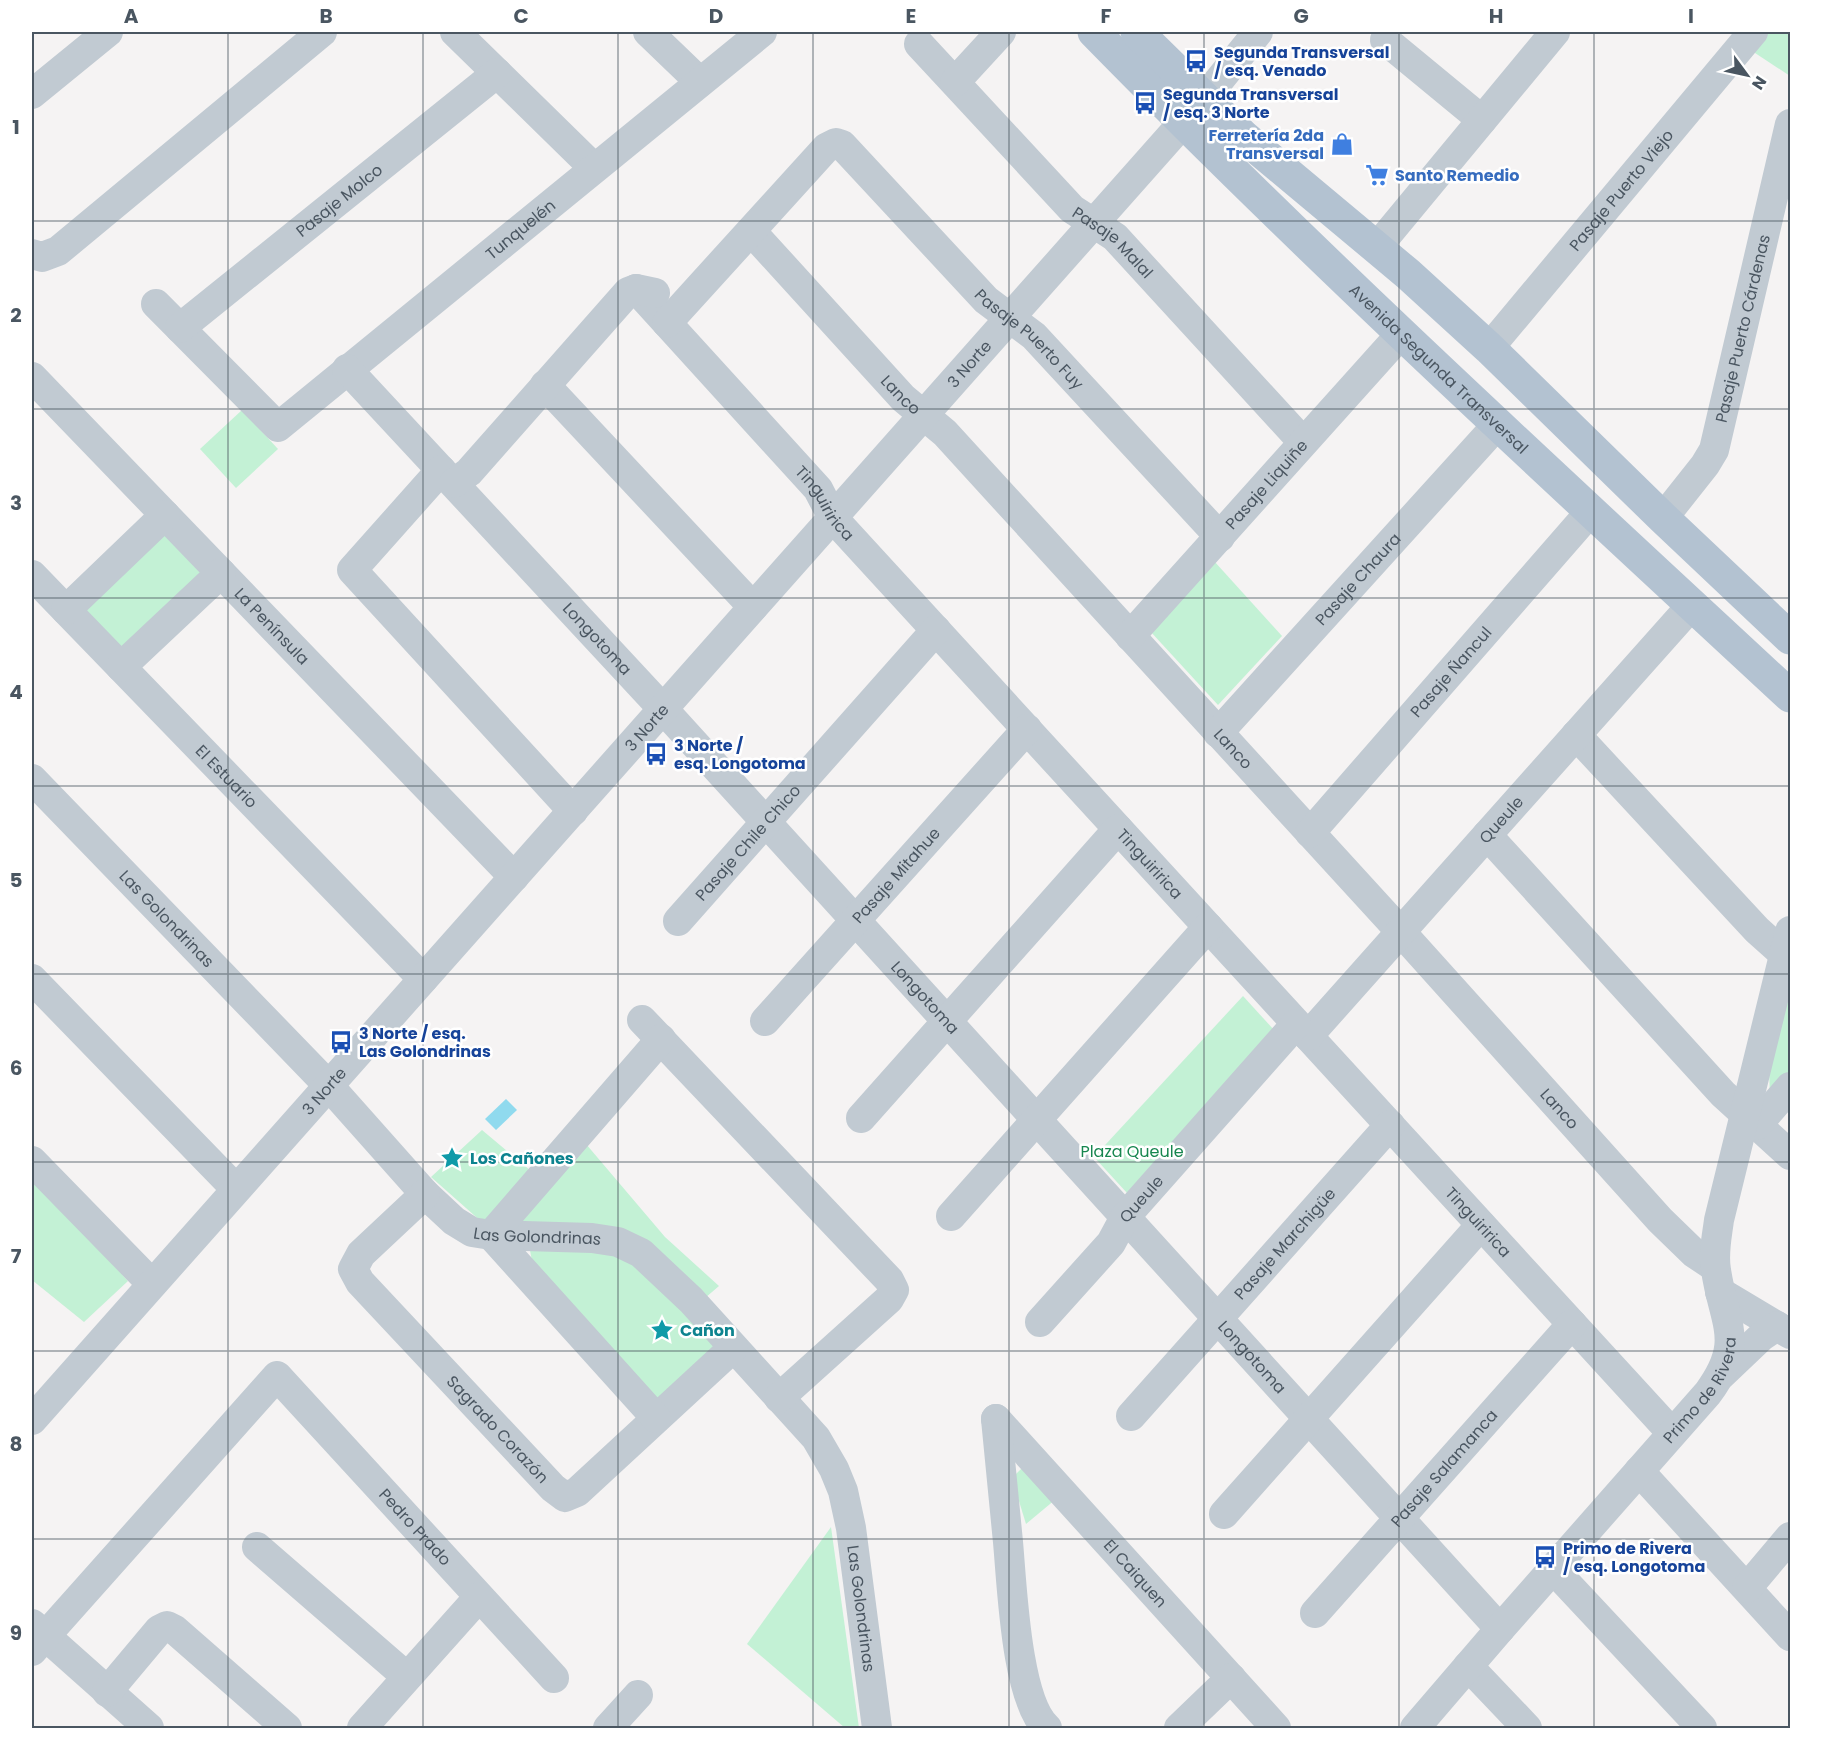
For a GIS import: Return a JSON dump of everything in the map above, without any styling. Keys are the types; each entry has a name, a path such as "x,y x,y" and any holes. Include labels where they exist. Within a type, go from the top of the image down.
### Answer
{"main road":[{"name":"Avenida Segunda Transversal","path":"1094,32 1194,111 1244,137 1377,247 1489,348 1663,518 1791,638"},
{"name":"Avenida Segunda Transversal","path":"1137,32 1194,111 1402,333 1791,696"}],"street":[{"path":"32,94 108,32"},
{"path":"37,255 58,251 322,32"},
{"path":"455,32 594,168"},
{"path":"648,32 700,82"},
{"name":"Tunquelén","path":"180,328 278,427 762,32"},
{"path":"955,82 1001,32"},
{"name":"3 Norte","path":"32,1420 1194,111 1258,32"},
{"path":"1377,247 1555,32"},
{"name":"Pasaje Puerto Viejo","path":"1489,348 1753,32"},
{"path":"1385,40 1482,120"},
{"name":"Pasaje Malal","path":"918,44 1072,209 1115,237 1303,442"},
{"name":"Pasaje Molco","path":"180,328 497,73"},
{"name":"Pasaje Puerto Cárdenas","path":"1663,518 1714,450 1791,123"},
{"name":"Pasaje Puerto Fuy","path":"751,231 826,148 836,143 847,148 986,300 1034,336 1220,537"},
{"path":"677,312 751,231"},
{"name":"Lanco","path":"751,231 903,398 945,433 1401,932 1660,1220 1718,1280 1784,1330"},
{"name":"Tinguiririca","path":"545,385 628,292 636,289 677,312 818,489 833,518 1672,1433"},
{"path":"156,304 180,328"},
{"name":"Pasaje Liquiñe","path":"1130,636 1402,333"},
{"name":"Longotoma","path":"347,369 663,709 1500,1629"},
{"name":"La Península","path":"32,377 514,877"},
{"path":"573,811 352,570 447,477 469,472 545,385 753,607"},
{"name":"Pasaje Chaura","path":"1218,733 1498,424"},
{"name":"Pasaje Ñancul","path":"1310,833 1591,511"},
{"path":"66,610 165,515"},
{"path":"121,667 220,573"},
{"name":"El Estuario","path":"32,575 423,979"},
{"name":"Queule","path":"1040,1322 1111,1243 1125,1217 1302,1030 1401,932 1692,605"},
{"name":"Pasaje Chile Chico","path":"678,921 936,630"},
{"name":"Pasaje Mitahue","path":"765,1021 1027,729"},
{"path":"1576,735 1757,930 1788,943"},
{"name":"Las Golondrinas","path":"32,779 329,1086 425,1194 454,1221 472,1232 491,1235 592,1238 618,1242 641,1254 691,1300 816,1438 834,1469 843,1491 851,1528 877,1728"},
{"path":"861,1118 1118,829"},
{"path":"1487,835 1723,1094 1791,1155"},
{"path":"951,1216 1208,927"},
{"name":"Primo de Rivera","path":"1415,1728 1721,1376 1728,1359 1731,1335 1718,1280 1715,1246 1719,1220 1751,1119 1788,943"},
{"path":"32,980 236,1190"},
{"path":"656,1418 491,1235 652,1030 889,1280 894,1290 889,1299 779,1398"},
{"path":"1751,1119 1791,1087"},
{"name":"Pasaje Marchigüe","path":"1131,1416 1390,1125"},
{"path":"32,1162 152,1284"},
{"name":"Sagrado Corazón","path":"425,1194 361,1254 353,1269 360,1282 565,1497 577,1492 733,1348"},
{"path":"1224,1514 1481,1225"},
{"name":"Pasaje Salamanca","path":"1315,1613 1572,1324"},
{"path":"1721,1376 1762,1336 1784,1330"},
{"name":"Pedro Prado","path":"36,1637 276,1376 554,1678"},
{"name":"El Caiquen","path":"1047,1728 1043,1725 1031,1701 1022,1667 1014,1611 996,1419 1276,1728"},
{"path":"1639,1471 1791,1636"},
{"path":"1747,1588 1791,1537"},
{"path":"257,1547 407,1677"},
{"path":"1553,1569 1702,1728"},
{"path":"362,1728 479,1597"},
{"path":"107,1692 159,1630 167,1626 175,1630 287,1728"},
{"path":"36,1637 107,1692 148,1728"},
{"path":"1468,1666 1527,1728"},
{"path":"1179,1728 1231,1678"},
{"path":"608,1728 638,1695"}],"green space":[{"path":"1768,32 1790,32 1790,76 1752,51"},
{"path":"242,410 278,449 236,488 200,449"},
{"path":"162,525 207,572 123,654 78,608"},
{"path":"1214,561 1282,636 1218,705 1150,631"},
{"path":"1790,984 1790,1076 1770,1099 1769,1068"},
{"name":"Plaza Queule","path":"1243,996 1274,1030 1127,1193 1094,1157"},
{"path":"482,1130 549,1186 586,1144 665,1237 719,1286 705,1298 650,1246 484,1224 431,1177"},
{"path":"32,1176 128,1281 84,1322 32,1280"},
{"path":"529,1245 607,1251 656,1277 717,1344 656,1410 532,1261"},
{"path":"1024,1466 1056,1499 1026,1524 1012,1478"},
{"path":"831,1527 859,1728 845,1728 747,1644"}],"water":[{"path":"506,1099 517,1110 496,1130 485,1119"}],"place":[{"name":"Segunda Transversal / esq. Venado","path":"1196,61"},
{"name":"Segunda Transversal / esq. 3 Norte","path":"1145,103"},
{"name":"Ferretería 2da Transversal","path":"1342,144"},
{"name":"Santo Remedio","path":"1377,175"},
{"name":"3 Norte / esq. Longotoma","path":"656,754"},
{"name":"3 Norte / esq. Las Golondrinas","path":"341,1042"},
{"name":"Los Cañones","path":"452,1158"},
{"name":"Cañon","path":"662,1330"},
{"name":"Primo de Rivera / esq. Longotoma","path":"1545,1557"}]}
